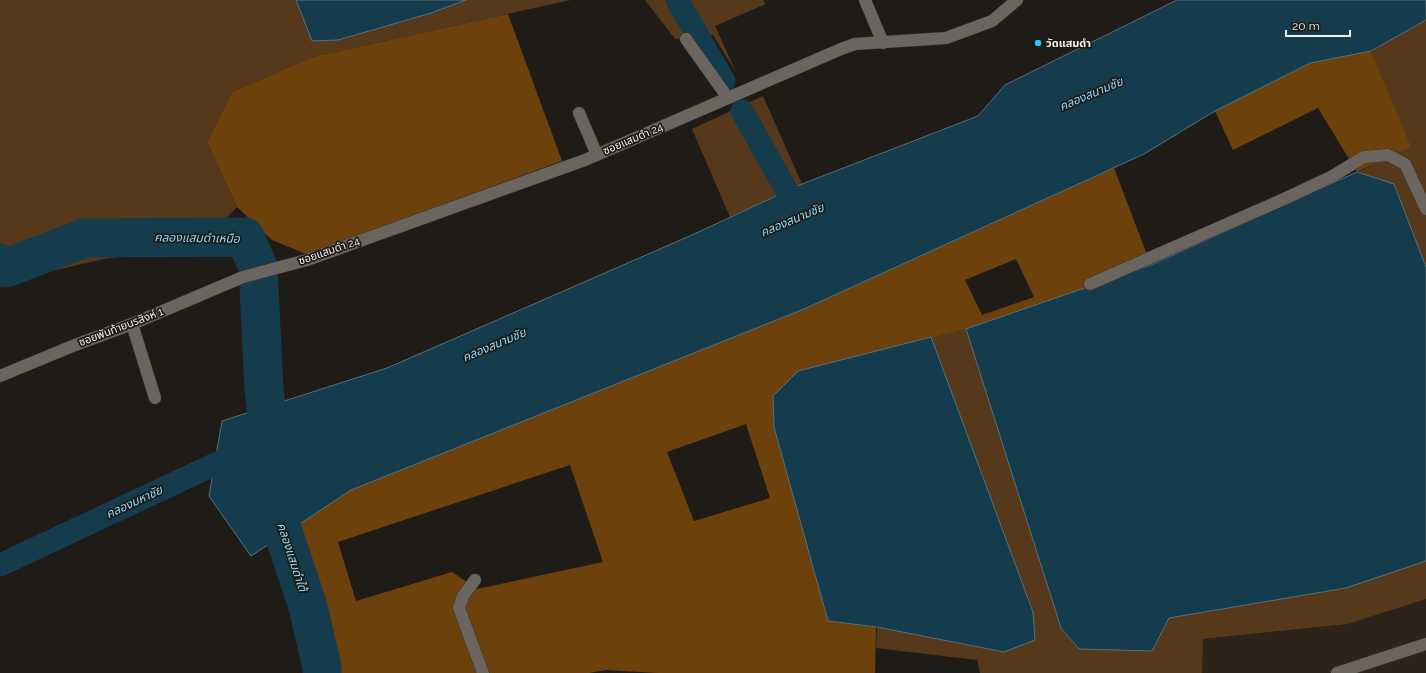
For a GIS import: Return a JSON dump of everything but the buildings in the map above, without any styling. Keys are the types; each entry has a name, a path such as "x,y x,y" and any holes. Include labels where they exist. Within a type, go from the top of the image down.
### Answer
{"street":[{"path":"865,0 883,43"},
{"name":"ซอยแสมดำ 24","path":"243,277 306,260 597,155 841,49 855,44 946,38 992,21 1017,0"},
{"path":"686,39 728,98"},
{"path":"579,113 597,155"},
{"path":"1090,284 1284,199 1331,177 1364,157 1388,155 1406,164 1426,209"},
{"name":"ซอยพันท้ายนรสิงห์ 1","path":"0,376 75,345 132,324 243,277"},
{"path":"132,324 155,398"},
{"path":"475,580 463,596 459,608 483,673"},
{"path":"1337,673 1426,644"}],"shaded area":[{"path":"0,0 296,0 312,41 338,40 431,13 466,0 571,0 312,57 232,92 207,142 237,207 198,248 104,259 4,282 0,280"},
{"path":"645,0 763,0 766,4 715,26 737,74 713,35 675,39"},
{"path":"508,14 562,161 306,254 272,240 237,207 207,142 232,92 312,57"},
{"path":"1426,20 1426,267 1394,184 1358,172 1410,147 1371,51"},
{"path":"1371,51 1411,147 1357,172 1318,108 1233,150 1215,111 1310,63"},
{"path":"763,96 802,184 730,217 692,129"},
{"path":"1114,168 1151,265 966,329 798,371 773,396 774,427 828,621 876,627 875,673 658,673 606,670 589,673 333,673 330,620 296,526 351,490 804,309","holes":["1016,259 1034,297 982,315 965,280","746,424 770,498 694,521 667,452","570,465 603,562 477,589 452,572 356,601 338,542"]},
{"path":"966,329 1061,628 1079,649 1168,618 1346,588 1426,561 1426,599 1348,624 1203,639 1202,673 980,673 977,660 876,648 877,627 1003,652 1033,611 931,337"},
{"path":"1426,599 1426,673 1202,673 1203,639 1348,624"}],"water":[{"path":"296,0 466,0 431,13 338,40 312,41"},
{"name":"คลองสนามชัย","path":"1177,0 1426,0 1426,20 1371,51 1310,63 1215,111 1144,154 804,309 351,490 251,556 209,496 222,421 387,368 692,235 802,184 978,116 1005,85"},
{"path":"1357,172 1394,184 1426,267 1426,561 1346,588 1169,618 1152,651 1079,649 1061,628 966,329 1151,265"},
{"path":"931,337 1033,612 1035,640 1004,652 877,627 828,621 774,427 773,396 798,371"}],"waterway":[{"path":"677,0 724,81"},
{"name":"คลองสนามชัย","path":"742,111 801,216"},
{"name":"คลองแสมดำเหนือ","path":"0,263 6,268 85,238 245,237 258,267 264,389 280,523 308,607 322,667 322,673"},
{"name":"คลองมหาชัย","path":"0,565 241,452"}],"place":[{"name":"วัดแสมดำ","path":"1038,43"}],"water label":[{"name":"คลองแสมดำใต้","path":"292,557"}]}
